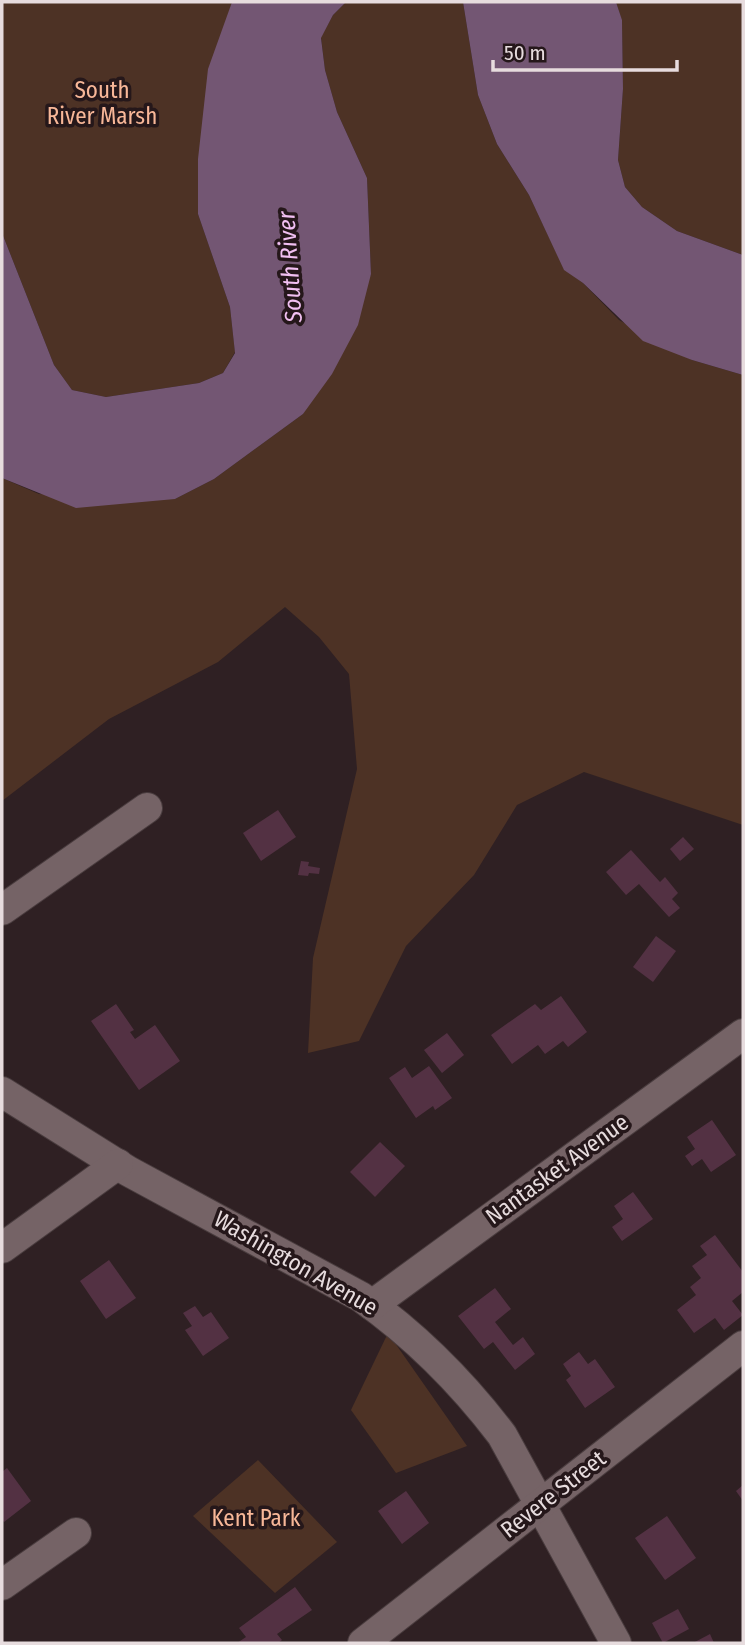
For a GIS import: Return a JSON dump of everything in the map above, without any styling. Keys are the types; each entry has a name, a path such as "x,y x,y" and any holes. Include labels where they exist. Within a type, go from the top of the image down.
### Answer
{"street":[{"path":"2,910 147,808"},
{"name":"Nantasket Avenue","path":"372,1305 743,1034"},
{"name":"Washington Avenue","path":"2,1092 118,1164 372,1305 396,1322 443,1365 478,1403 502,1435 616,1643"},
{"path":"2,1248 118,1164"},
{"name":"Revere Street","path":"363,1643 743,1346"},
{"path":"2,1585 76,1533"}],"green space":[{"name":"South River Marsh","path":"2,2 232,2 221,37 198,214 230,307 235,352 223,373 199,383 106,397 72,390 54,365 2,233"},
{"path":"346,2 463,2 478,95 497,144 529,195 564,269 583,283 619,320 692,360 743,375 743,825 584,772 517,805 474,875 406,946 359,1041 308,1053 313,958 357,769 349,674 319,637 285,607 218,662 109,719 2,801 2,478 39,494 175,499 214,479 303,414 371,274 367,178 337,112 325,70 321,37 333,15"},
{"path":"616,2 743,2 743,255 677,231 642,207 625,187 618,160 623,89 622,21"},
{"path":"388,1333 467,1446 396,1473 351,1410"},
{"name":"Kent Park","path":"258,1460 337,1542 275,1593 193,1516"}],"water":[{"name":"South River","path":"232,2 346,2 333,15 321,38 325,70 337,112 367,178 371,274 358,325 332,374 303,414 214,479 175,499 76,508 2,478 2,233 54,365 72,390 106,397 199,383 223,373 235,353 230,307 198,214 198,159 208,69"},
{"path":"463,2 616,2 622,20 623,89 618,160 625,187 642,207 677,231 743,255 743,375 692,360 643,341 583,283 564,270 529,195 497,144 478,95"}],"building":[{"path":"278,810 296,837 261,861 243,833"},
{"path":"683,837 694,849 680,861 670,849"},
{"path":"631,850 660,882 665,877 678,893 672,899 680,908 669,917 639,884 626,895 606,872"},
{"path":"301,861 309,862 308,866 320,868 319,874 298,875"},
{"path":"656,936 676,951 653,982 633,967"},
{"path":"561,996 587,1032 568,1047 563,1041 545,1054 538,1045 512,1064 491,1035 535,1004 541,1010"},
{"path":"116,1004 134,1030 130,1032 135,1039 155,1025 180,1061 139,1090 91,1021"},
{"path":"447,1033 464,1055 442,1073 424,1050"},
{"path":"429,1066 452,1098 435,1110 433,1106 416,1118 389,1078 405,1067 412,1078"},
{"path":"712,1120 736,1155 711,1172 702,1159 692,1166 685,1156 695,1149 687,1137"},
{"path":"380,1142 405,1166 375,1197 350,1172"},
{"path":"633,1192 653,1219 622,1241 612,1227 623,1219 614,1206"},
{"path":"715,1235 743,1272 743,1292 732,1301 743,1315 724,1330 715,1318 694,1333 677,1310 696,1295 690,1287 701,1278 692,1266 707,1255 700,1246"},
{"path":"109,1260 136,1298 106,1319 80,1281"},
{"path":"495,1288 511,1309 495,1322 513,1345 523,1337 535,1354 515,1370 493,1342 484,1349 458,1316"},
{"path":"195,1306 203,1317 211,1312 229,1338 203,1356 185,1330 192,1326 183,1313"},
{"path":"579,1352 588,1364 595,1359 615,1387 585,1408 566,1380 571,1376 563,1364"},
{"path":"7,1468 31,1501 4,1522 2,1472"},
{"path":"743,1485 743,1501 736,1491"},
{"path":"406,1491 429,1523 402,1544 378,1511"},
{"path":"667,1516 696,1558 665,1580 635,1538"},
{"path":"295,1587 312,1610 277,1634 282,1640 278,1643 237,1643 246,1637 239,1628"},
{"path":"678,1609 689,1629 663,1643 652,1623"},
{"path":"710,1634 714,1643 693,1643"}]}
